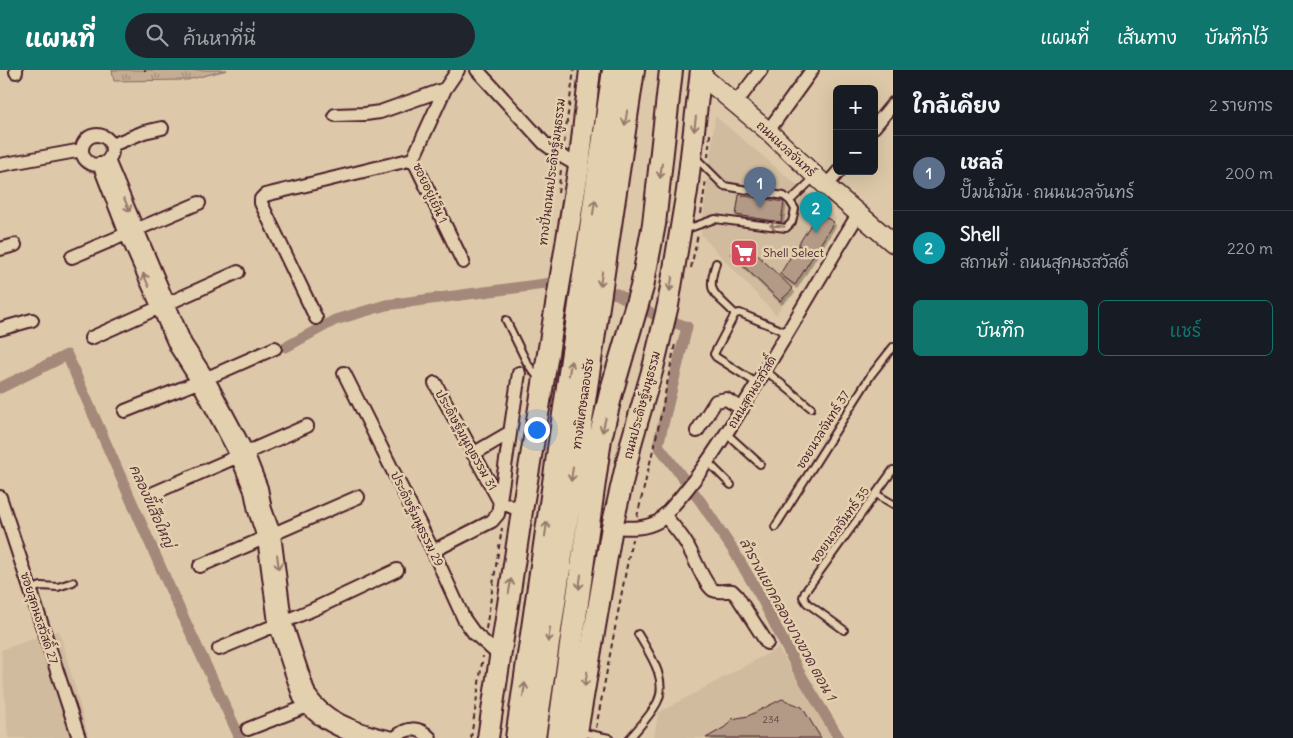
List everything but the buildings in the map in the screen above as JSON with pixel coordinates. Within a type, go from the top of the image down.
[{"type":"highway","name":"ทางพิเศษฉลองรัช","points":[[517,738],[614,70]]},
{"type":"highway","name":"ทางพิเศษฉลองรัช","points":[[534,738],[633,70]]},
{"type":"highway","points":[[571,736],[591,499],[600,439],[611,393],[637,304],[654,224],[671,70]]},
{"type":"main road","points":[[488,738],[559,282],[571,162],[590,70]]},
{"type":"main road","name":"ถนนนวลจันทร์","points":[[701,73],[768,131],[821,181],[893,242]]},
{"type":"main road","name":"ถนนประดิษฐ์มนูธรรม","points":[[571,736],[612,527],[632,440],[665,318],[680,231],[701,73]]},
{"type":"street","name":"ซอยอยู่เย็น 1","points":[[458,70],[445,89],[413,159],[463,262]]},
{"type":"street","points":[[477,70],[545,144],[571,162]]},
{"type":"street","points":[[735,104],[761,70]]},
{"type":"street","points":[[768,131],[812,70]]},
{"type":"street","points":[[335,115],[380,112],[445,89]]},
{"type":"street","points":[[878,122],[893,104]]},
{"type":"street","points":[[112,145],[144,132],[162,128]]},
{"type":"street","points":[[102,135],[112,145],[112,153],[103,162],[87,160],[82,150],[88,137],[102,135]]},
{"type":"street","points":[[0,165],[82,150]]},
{"type":"street","points":[[316,318],[261,203],[261,199],[265,195],[413,159]]},
{"type":"street","points":[[103,162],[162,304],[261,488],[280,623],[306,684],[310,705],[334,729],[358,738]]},
{"type":"street","points":[[821,181],[833,174]]},
{"type":"street","points":[[72,257],[199,203]]},
{"type":"street","name":"ถนนสุคนธสวัสดิ์","points":[[612,527],[645,528],[659,521],[689,487],[727,434],[859,214]]},
{"type":"street","points":[[0,249],[15,245]]},
{"type":"street","points":[[91,338],[162,304],[238,272]]},
{"type":"street","points":[[0,330],[32,320]]},
{"type":"street","points":[[125,412],[275,348]]},
{"type":"street","name":"ประดิษฐ์มนูธรรม 29","points":[[344,373],[433,551],[464,619],[474,633],[500,656]]},
{"type":"street","points":[[433,551],[496,519],[519,373]]},
{"type":"street","name":"ประดิษฐ์มนูญธรรม 31","points":[[435,383],[500,502],[522,511]]},
{"type":"street","points":[[697,431],[716,401],[726,399],[742,408]]},
{"type":"street","points":[[154,492],[307,426]]},
{"type":"street","points":[[473,454],[509,433]]},
{"type":"street","name":"ซอยสุคนธสวัสดิ์ 27","points":[[0,497],[79,738]]},
{"type":"street","points":[[200,566],[358,498]]},
{"type":"street","points":[[664,515],[686,543],[698,564],[704,580],[717,592],[732,591],[737,596],[767,643]]},
{"type":"street","points":[[219,649],[314,610],[397,570]]},
{"type":"street","points":[[248,730],[310,705]]},
{"type":"street","points":[[334,729],[394,738],[402,731],[412,728],[422,730],[430,738]]},
{"type":"lane","points":[[680,231],[715,219],[786,228],[792,222],[794,209],[790,201],[784,196],[724,186],[691,153]]},
{"type":"lane","points":[[790,201],[821,181]]},
{"type":"lane","points":[[716,263],[711,279],[711,287],[714,293],[735,314]]},
{"type":"lane","points":[[735,314],[740,313],[788,333]]},
{"type":"lane","points":[[735,314],[714,354],[758,384]]},
{"type":"lane","points":[[506,320],[528,363],[542,383]]},
{"type":"lane","name":"ซอยนวลจันทร์ 37","points":[[775,527],[871,375],[893,347]]},
{"type":"lane","points":[[766,370],[811,408]]},
{"type":"lane","points":[[727,434],[760,464]]},
{"type":"lane","points":[[708,462],[731,485]]},
{"type":"lane","name":"ซอยนวลจันทร์ 35","points":[[844,630],[807,603],[804,597],[805,592],[893,470]]},
{"type":"lane","points":[[876,494],[893,504]]},
{"type":"lane","points":[[30,590],[41,586],[58,587],[73,582]]},
{"type":"lane","points":[[630,738],[658,702],[661,684],[658,669],[638,634]]},
{"type":"lane","points":[[571,736],[609,738]]},
{"type":"path","name":"ทางปั่นถนนประดิษฐ์มนูธรรม","points":[[558,196],[571,162],[574,70]]},
{"type":"shaded area","points":[[715,116],[836,218],[776,315],[701,235]]},
{"type":"shaded area","points":[[59,630],[89,738],[8,738],[1,650]]},
{"type":"shaded area","points":[[778,648],[833,738],[654,738],[658,713]]},
{"type":"green space","points":[[112,70],[227,70],[187,80],[114,81]]},
{"type":"waterway","name":"ลำรางแยกคลองบางขวด ตอน 1","points":[[286,347],[335,320],[386,305],[552,283],[617,294],[657,316],[687,327],[658,445],[701,502],[735,553],[762,599],[798,670],[839,738]]},
{"type":"waterway","name":"คลองขี้เสือใหญ่","points":[[0,388],[67,355],[172,593],[240,738]]},
{"type":"place","name":"เชลล์","points":[[760,208]]},
{"type":"place","name":"Shell","points":[[816,233]]},
{"type":"place","name":"Shell Select","points":[[744,253]]}]
